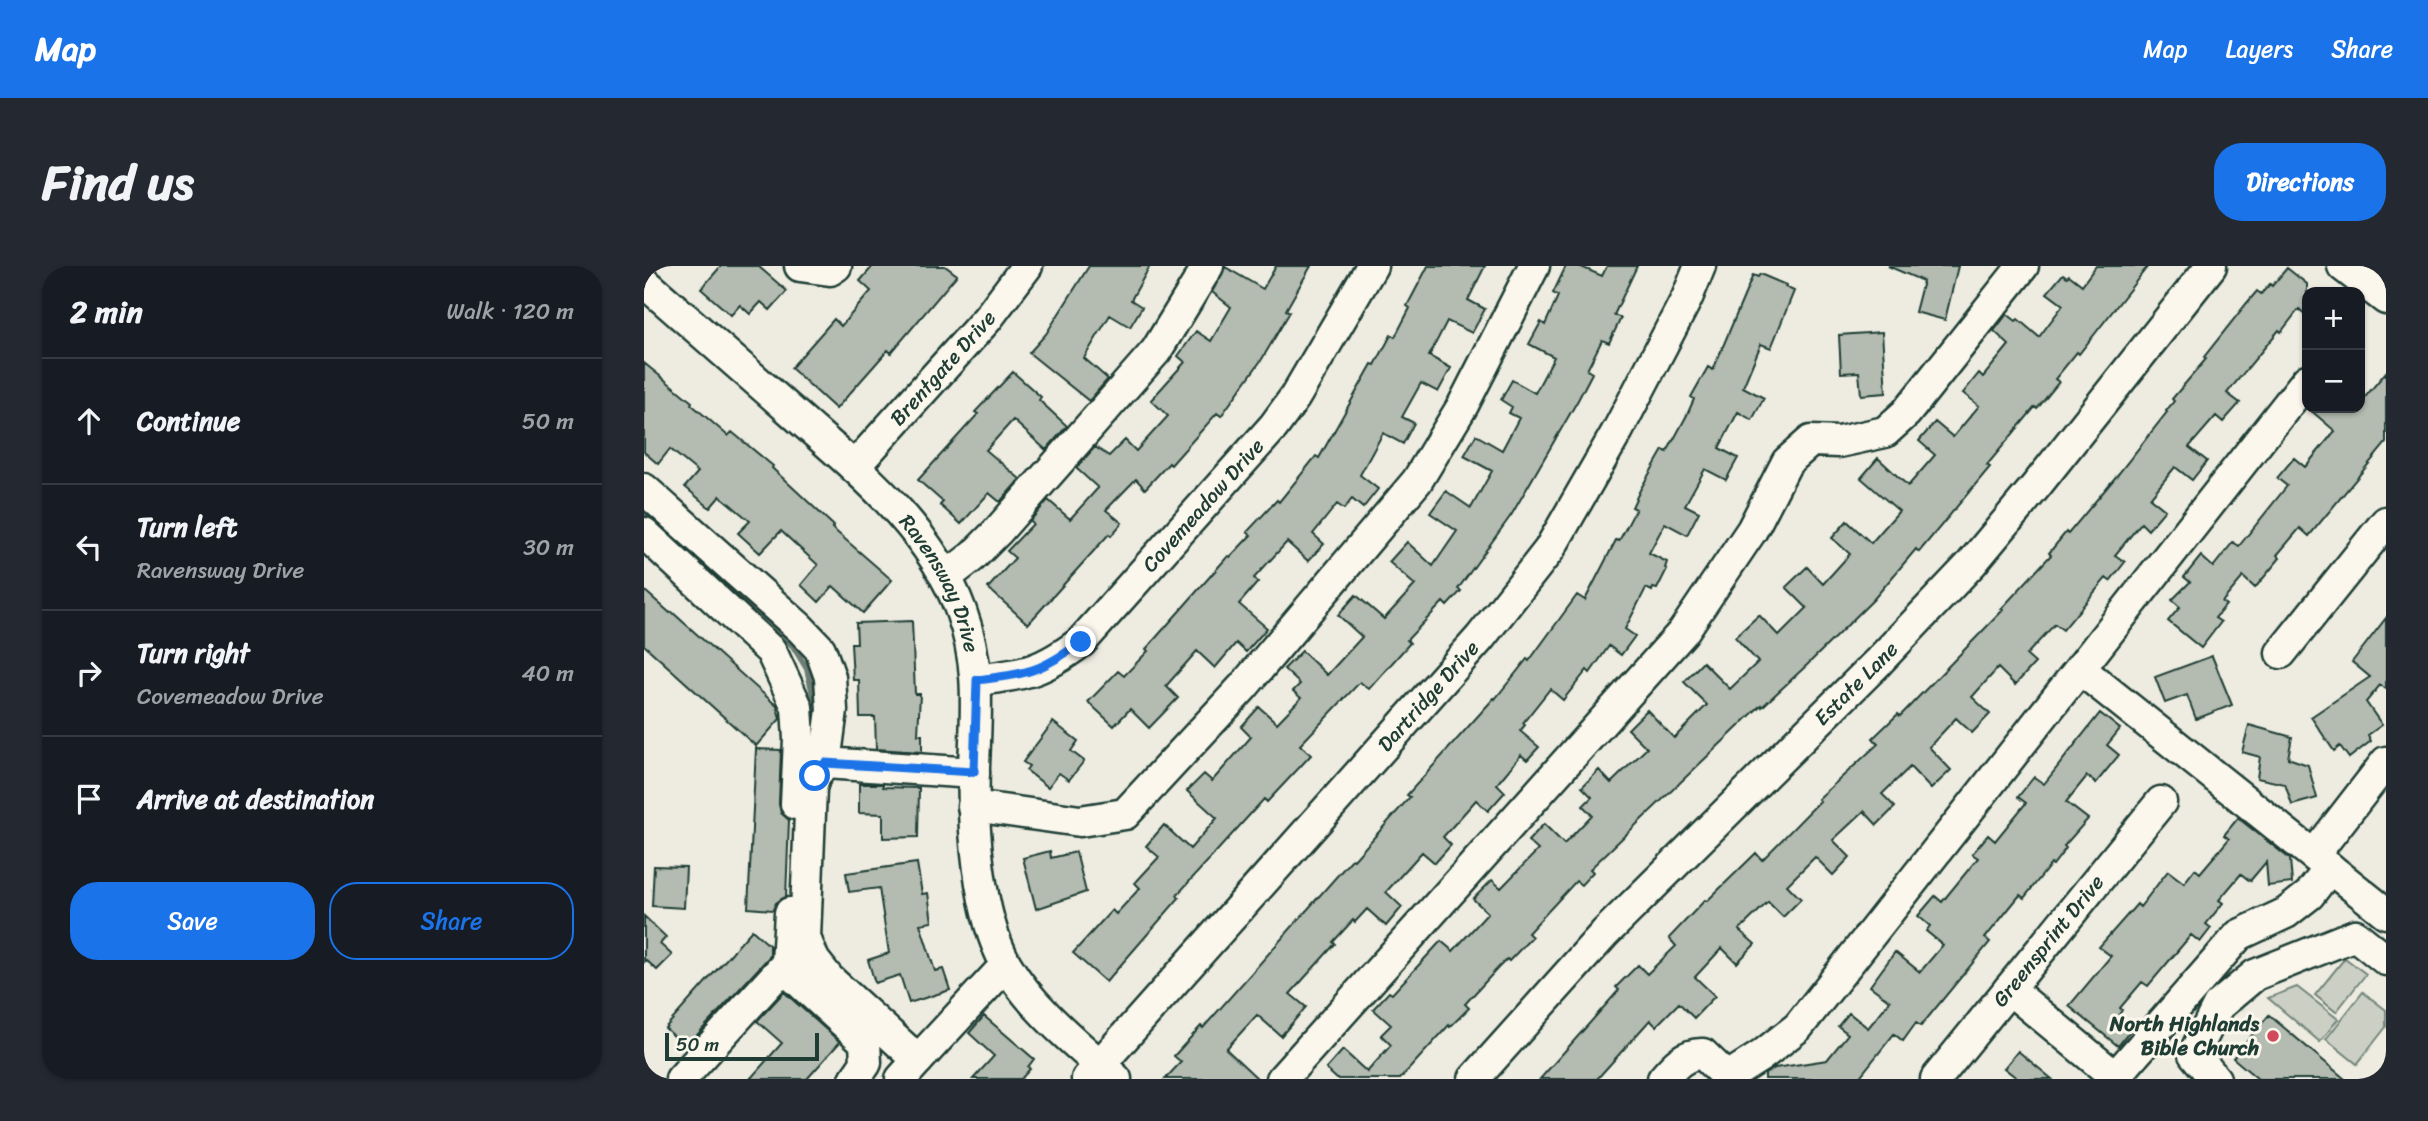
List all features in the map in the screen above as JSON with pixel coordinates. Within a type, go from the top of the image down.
[{"type":"street","points":[[644,274],[651,266]]},
{"type":"street","points":[[800,266],[830,270],[836,266]]},
{"type":"street","name":"Brentgate Drive","points":[[854,467],[987,319],[1027,266]]},
{"type":"street","points":[[946,577],[972,557],[997,532],[1156,351],[1208,266]]},
{"type":"street","name":"Covemeadow Drive","points":[[977,680],[1029,673],[1055,661],[1081,642],[1275,426],[1372,266]]},
{"type":"street","points":[[974,806],[1080,821],[1125,814],[1243,687],[1417,481],[1463,405],[1534,266]]},
{"type":"street","name":"Dartridge Drive","points":[[1101,1074],[1480,638],[1549,550],[1618,430],[1687,298],[1700,266]]},
{"type":"street","points":[[1282,1079],[1683,632],[1752,530],[1787,462],[1811,441],[1839,442],[1885,432],[1906,413],[2023,266]]},
{"type":"street","name":"Estate Lane","points":[[1474,1079],[1605,933],[1878,663],[1972,563],[2211,266]]},
{"type":"street","points":[[2343,266],[2377,296]]},
{"type":"street","name":"Ravensway Drive","points":[[644,282],[854,467],[910,523],[946,577],[961,610],[974,654],[977,680],[974,772],[977,854],[985,901],[996,940],[1006,965],[1031,998],[1101,1074]]},
{"type":"street","points":[[1663,1079],[1683,1059],[1693,1054],[1703,1054],[1729,1078],[1798,1027],[2302,386]]},
{"type":"street","points":[[644,489],[820,649],[830,677],[832,710],[825,763],[815,776],[811,788],[805,938],[814,960],[910,1070],[1006,965]]},
{"type":"street","points":[[2281,653],[2386,522]]},
{"type":"street","points":[[644,533],[771,652],[797,707],[799,739],[787,963],[793,976],[865,1042],[866,1063],[855,1079]]},
{"type":"street","points":[[2080,668],[2386,913]]},
{"type":"street","points":[[2009,989],[2117,1078],[2239,935],[2286,913],[2309,895],[2322,862],[2386,762]]},
{"type":"street","points":[[825,763],[974,772]]},
{"type":"street","name":"Greensprint Drive","points":[[1936,1079],[2161,802]]},
{"type":"street","points":[[2215,1079],[2194,1054],[2218,1006],[2255,975],[2355,934],[2386,960]]},
{"type":"street","points":[[681,1079],[787,963]]},
{"type":"shaded area","points":[[2345,958],[2366,974],[2336,1012],[2315,995]]},
{"type":"shaded area","points":[[2297,987],[2338,1019],[2320,1042],[2268,998]]},
{"type":"shaded area","points":[[2363,992],[2386,1010],[2386,1027],[2357,1064],[2326,1039]]},
{"type":"building","points":[[721,266],[758,266],[787,291],[770,310],[761,302],[750,314],[740,305],[731,315],[701,289]]},
{"type":"building","points":[[873,266],[945,266],[957,275],[891,353],[888,350],[836,409],[791,368],[834,319],[841,326],[871,291],[860,281]]},
{"type":"building","points":[[1089,266],[1150,266],[1131,300],[1142,307],[1130,327],[1110,315],[1084,358],[1108,379],[1089,401],[1029,353],[1046,334]]},
{"type":"building","points":[[1276,266],[1311,266],[1286,310],[1290,312],[1262,359],[1221,416],[1217,413],[1171,465],[1169,463],[1145,489],[1136,479],[1106,510],[1122,523],[1028,624],[988,588],[1015,558],[1007,551],[1033,524],[1030,521],[1048,500],[1070,519],[1098,488],[1076,468],[1095,447],[1109,456],[1125,440],[1136,451],[1168,416],[1151,400],[1185,362],[1178,356],[1196,331],[1211,341],[1231,307],[1212,292],[1225,267],[1263,289]]},
{"type":"building","points":[[1428,266],[1485,266],[1468,300],[1485,309],[1472,333],[1447,321],[1429,356],[1451,368],[1438,392],[1421,383],[1402,417],[1414,423],[1403,444],[1383,433],[1360,475],[1378,489],[1363,508],[1352,499],[1344,509],[1337,504],[1313,534],[1324,544],[1308,561],[1287,542],[1254,578],[1258,582],[1239,604],[1267,628],[1246,652],[1236,643],[1215,668],[1197,651],[1166,686],[1178,698],[1149,728],[1130,709],[1114,726],[1088,702],[1118,671],[1124,676],[1148,651],[1146,649],[1228,556],[1251,535],[1247,532],[1277,500],[1279,502],[1316,456],[1319,458],[1372,364],[1375,365],[1391,335],[1395,337],[1410,308],[1407,306]]},
{"type":"building","points":[[1566,266],[1579,266],[1602,276],[1607,266],[1637,266],[1614,315],[1621,318],[1609,343],[1602,340],[1587,370],[1592,373],[1512,514],[1458,589],[1461,591],[1447,606],[1443,602],[1407,640],[1410,643],[1369,689],[1360,682],[1300,745],[1311,755],[1267,802],[1264,799],[1177,895],[1179,898],[1106,982],[1073,953],[1112,910],[1116,914],[1140,888],[1135,883],[1159,857],[1146,846],[1164,825],[1190,849],[1217,818],[1187,791],[1204,774],[1212,781],[1251,737],[1241,727],[1259,707],[1277,723],[1301,698],[1293,691],[1300,684],[1284,669],[1302,651],[1327,675],[1362,637],[1338,615],[1356,595],[1384,619],[1415,585],[1389,562],[1407,542],[1433,566],[1457,531],[1430,513],[1446,491],[1471,508],[1492,471],[1464,456],[1476,435],[1502,450],[1519,418],[1509,413],[1512,407],[1501,400],[1512,380],[1535,393],[1554,357],[1529,344],[1541,322],[1545,325],[1558,296],[1553,293]]},
{"type":"building","points":[[1888,266],[1958,266],[1945,320],[1915,312],[1923,281]]},
{"type":"building","points":[[2096,266],[2148,266],[2079,354],[2077,352],[2055,379],[2059,382],[1987,465],[1990,467],[1919,552],[1916,549],[1873,600],[1590,869],[1593,872],[1581,885],[1576,881],[1528,933],[1532,937],[1509,961],[1507,959],[1498,968],[1465,1004],[1469,1008],[1450,1027],[1449,1025],[1400,1079],[1337,1079],[1326,1069],[1343,1050],[1367,1072],[1391,1045],[1381,1035],[1391,1025],[1373,1009],[1389,992],[1392,994],[1441,941],[1453,951],[1488,913],[1473,899],[1492,880],[1501,888],[1538,850],[1528,841],[1544,824],[1564,844],[1592,815],[1583,806],[1592,797],[1582,787],[1599,770],[1611,783],[1647,748],[1628,729],[1647,710],[1674,738],[1707,705],[1684,682],[1703,662],[1730,689],[1758,662],[1735,637],[1759,615],[1779,636],[1807,608],[1786,587],[1807,567],[1823,584],[1850,554],[1832,538],[1847,521],[1871,543],[1899,511],[1861,478],[1878,458],[1908,486],[1935,455],[1919,441],[1935,422],[1953,437],[1979,406],[1963,393],[1979,373],[1983,377],[2009,345],[1994,331],[2007,314],[2016,321],[2018,319],[2039,337],[2063,305],[2047,293],[2063,274],[2067,277],[2069,275],[2082,285]]},
{"type":"building","points":[[2287,268],[2307,284],[2307,287],[2302,287],[2302,312],[2299,309],[2281,332],[2279,330],[2227,393],[2240,403],[2223,422],[2216,416],[2189,447],[2207,461],[2192,480],[2175,467],[2150,498],[2165,510],[2148,530],[2141,523],[2115,555],[2125,562],[2110,581],[2106,578],[2063,630],[2055,624],[2026,655],[2035,663],[2015,685],[1998,668],[1972,697],[1990,714],[1972,733],[1956,718],[1929,747],[1951,770],[1931,789],[1910,767],[1882,794],[1895,807],[1877,825],[1864,811],[1833,840],[1850,857],[1833,875],[1815,857],[1787,885],[1801,899],[1783,917],[1768,902],[1739,930],[1755,944],[1737,963],[1722,948],[1695,977],[1715,996],[1694,1018],[1679,1003],[1656,1026],[1650,1020],[1597,1079],[1540,1079],[1619,990],[1616,987],[1638,965],[1647,974],[1676,946],[1669,938],[1705,900],[1756,853],[1762,860],[1820,801],[1818,799],[1878,744],[1873,738],[1898,714],[1900,716],[2003,610],[2001,609],[2051,555],[2049,553],[2066,532],[2068,534],[2119,473],[2246,304],[2257,291],[2261,294],[2270,284],[2272,286]]},
{"type":"building","points":[[1760,274],[1794,291],[1771,348],[1761,344],[1743,387],[1764,398],[1752,420],[1738,412],[1719,448],[1738,458],[1726,480],[1705,469],[1685,505],[1699,512],[1687,535],[1665,523],[1649,553],[1667,562],[1667,569],[1657,589],[1653,588],[1652,591],[1646,588],[1625,629],[1635,636],[1621,655],[1609,646],[1590,673],[1587,670],[1563,700],[1550,689],[1523,723],[1525,725],[1520,731],[1539,747],[1527,760],[1521,755],[1497,784],[1505,792],[1488,811],[1476,800],[1443,837],[1451,845],[1435,863],[1422,852],[1386,892],[1402,907],[1386,926],[1367,909],[1355,922],[1353,920],[1290,994],[1306,1007],[1281,1036],[1257,1015],[1226,1049],[1258,1079],[1165,1079],[1181,1062],[1174,1056],[1201,1026],[1203,1028],[1352,859],[1354,860],[1410,797],[1407,795],[1495,699],[1527,659],[1529,661],[1577,595],[1585,600],[1616,540],[1619,541],[1636,509],[1632,507],[1640,490],[1663,450],[1667,452],[1687,415],[1694,399],[1691,397],[1708,367],[1713,370],[1753,275],[1758,277]]},
{"type":"building","points":[[1882,332],[1886,393],[1861,395],[1859,372],[1841,373],[1839,335]]},
{"type":"building","points":[[644,363],[728,436],[732,432],[773,466],[772,468],[834,526],[832,528],[892,580],[863,613],[833,586],[819,602],[801,585],[818,565],[781,531],[760,553],[738,533],[750,521],[720,496],[710,508],[685,487],[698,472],[670,449],[658,464],[644,452]]},
{"type":"building","points":[[1013,372],[1041,397],[1039,400],[1067,426],[1046,450],[1013,420],[986,450],[1020,479],[1000,502],[989,493],[961,524],[940,505],[943,502],[918,480],[978,414],[975,412]]},
{"type":"building","points":[[2386,372],[2386,443],[2309,536],[2300,528],[2277,555],[2280,558],[2255,588],[2243,577],[2222,602],[2226,605],[2215,618],[2221,622],[2201,648],[2168,621],[2180,607],[2172,600],[2190,582],[2184,577],[2201,556],[2213,567],[2233,542],[2239,546],[2287,486],[2277,478],[2294,458],[2305,467],[2335,431],[2314,413],[2365,413],[2365,397]]},
{"type":"building","points":[[644,590],[777,706],[780,719],[756,746],[644,645]]},
{"type":"building","points":[[2386,618],[2386,689],[2380,685],[2366,702],[2382,725],[2368,735],[2371,741],[2349,758],[2340,746],[2334,751],[2311,717],[2370,677],[2352,662]]},
{"type":"building","points":[[912,621],[915,694],[920,694],[918,735],[922,735],[922,752],[876,749],[875,717],[860,717],[859,680],[853,680],[851,643],[857,643],[856,623]]},
{"type":"building","points":[[2212,656],[2232,705],[2196,719],[2187,695],[2165,703],[2155,677]]},
{"type":"building","points":[[2100,713],[2120,729],[2107,745],[2119,755],[2096,783],[2087,776],[2066,802],[2088,819],[2064,846],[2066,848],[2053,865],[2051,864],[2024,898],[2020,895],[1985,938],[1990,942],[1921,1026],[1916,1023],[1903,1041],[1894,1034],[1858,1079],[1765,1079],[1765,1074],[1775,1068],[1827,1060],[1848,1034],[1838,1026],[1849,1013],[1868,1028],[1890,1001],[1870,986],[1895,952],[1920,972],[1943,945],[1926,931],[1930,926],[1918,916],[1935,896],[1942,902],[1978,858],[1972,854],[1988,835],[1995,841],[2026,803],[2018,797],[2034,777],[2044,784]]},
{"type":"building","points":[[1053,722],[1078,741],[1071,751],[1084,761],[1069,780],[1059,773],[1048,787],[1026,770],[1029,766],[1023,762]]},
{"type":"building","points":[[2249,725],[2292,737],[2288,758],[2308,765],[2317,798],[2292,805],[2285,784],[2257,778],[2260,757],[2242,752]]},
{"type":"building","points":[[756,749],[781,750],[779,804],[781,813],[789,820],[786,897],[776,903],[773,910],[748,908]]},
{"type":"building","points":[[859,784],[919,788],[918,837],[883,838],[883,814],[859,813]]},
{"type":"building","points":[[2238,818],[2290,859],[2292,883],[2268,886],[2266,862],[2250,881],[2241,874],[2219,900],[2223,903],[2206,924],[2211,928],[2200,942],[2191,935],[2148,986],[2142,982],[2120,1008],[2122,1010],[2119,1015],[2133,1027],[2118,1046],[2069,1006],[2111,956],[2099,947],[2137,904],[2140,907],[2168,871],[2184,883],[2195,869],[2200,873],[2229,839],[2224,835]]},
{"type":"building","points":[[1050,851],[1051,858],[1076,852],[1086,892],[1036,909],[1023,858]]},
{"type":"building","points":[[917,863],[922,894],[928,893],[932,922],[920,924],[935,971],[943,969],[950,990],[909,1003],[900,975],[875,983],[868,960],[889,953],[879,888],[849,892],[846,873]]},
{"type":"building","points":[[654,866],[686,867],[684,908],[652,906]]},
{"type":"building","points":[[644,916],[666,937],[660,944],[672,955],[657,970],[646,960],[644,962]]},
{"type":"building","points":[[752,930],[770,946],[770,956],[686,1047],[665,1028]]},
{"type":"building","points":[[784,992],[840,1042],[807,1079],[750,1079],[782,1043],[757,1021]]},
{"type":"building","name":"North Highlands Bible Church","points":[[2269,1015],[2345,1079],[2258,1079],[2233,1058]]},
{"type":"building","points":[[984,1016],[1034,1059],[1021,1079],[973,1079],[994,1056],[969,1033]]},
{"type":"building","points":[[2018,1051],[2052,1079],[2018,1079],[2004,1068]]},
{"type":"waterway","points":[[644,513],[793,646],[807,669],[814,698]]},
{"type":"place","name":"North Highlands Bible Church","points":[[2273,1036]]},
{"type":"route","points":[[815,776],[825,763],[974,772],[977,680],[1029,673],[1055,661],[1081,642]]}]
